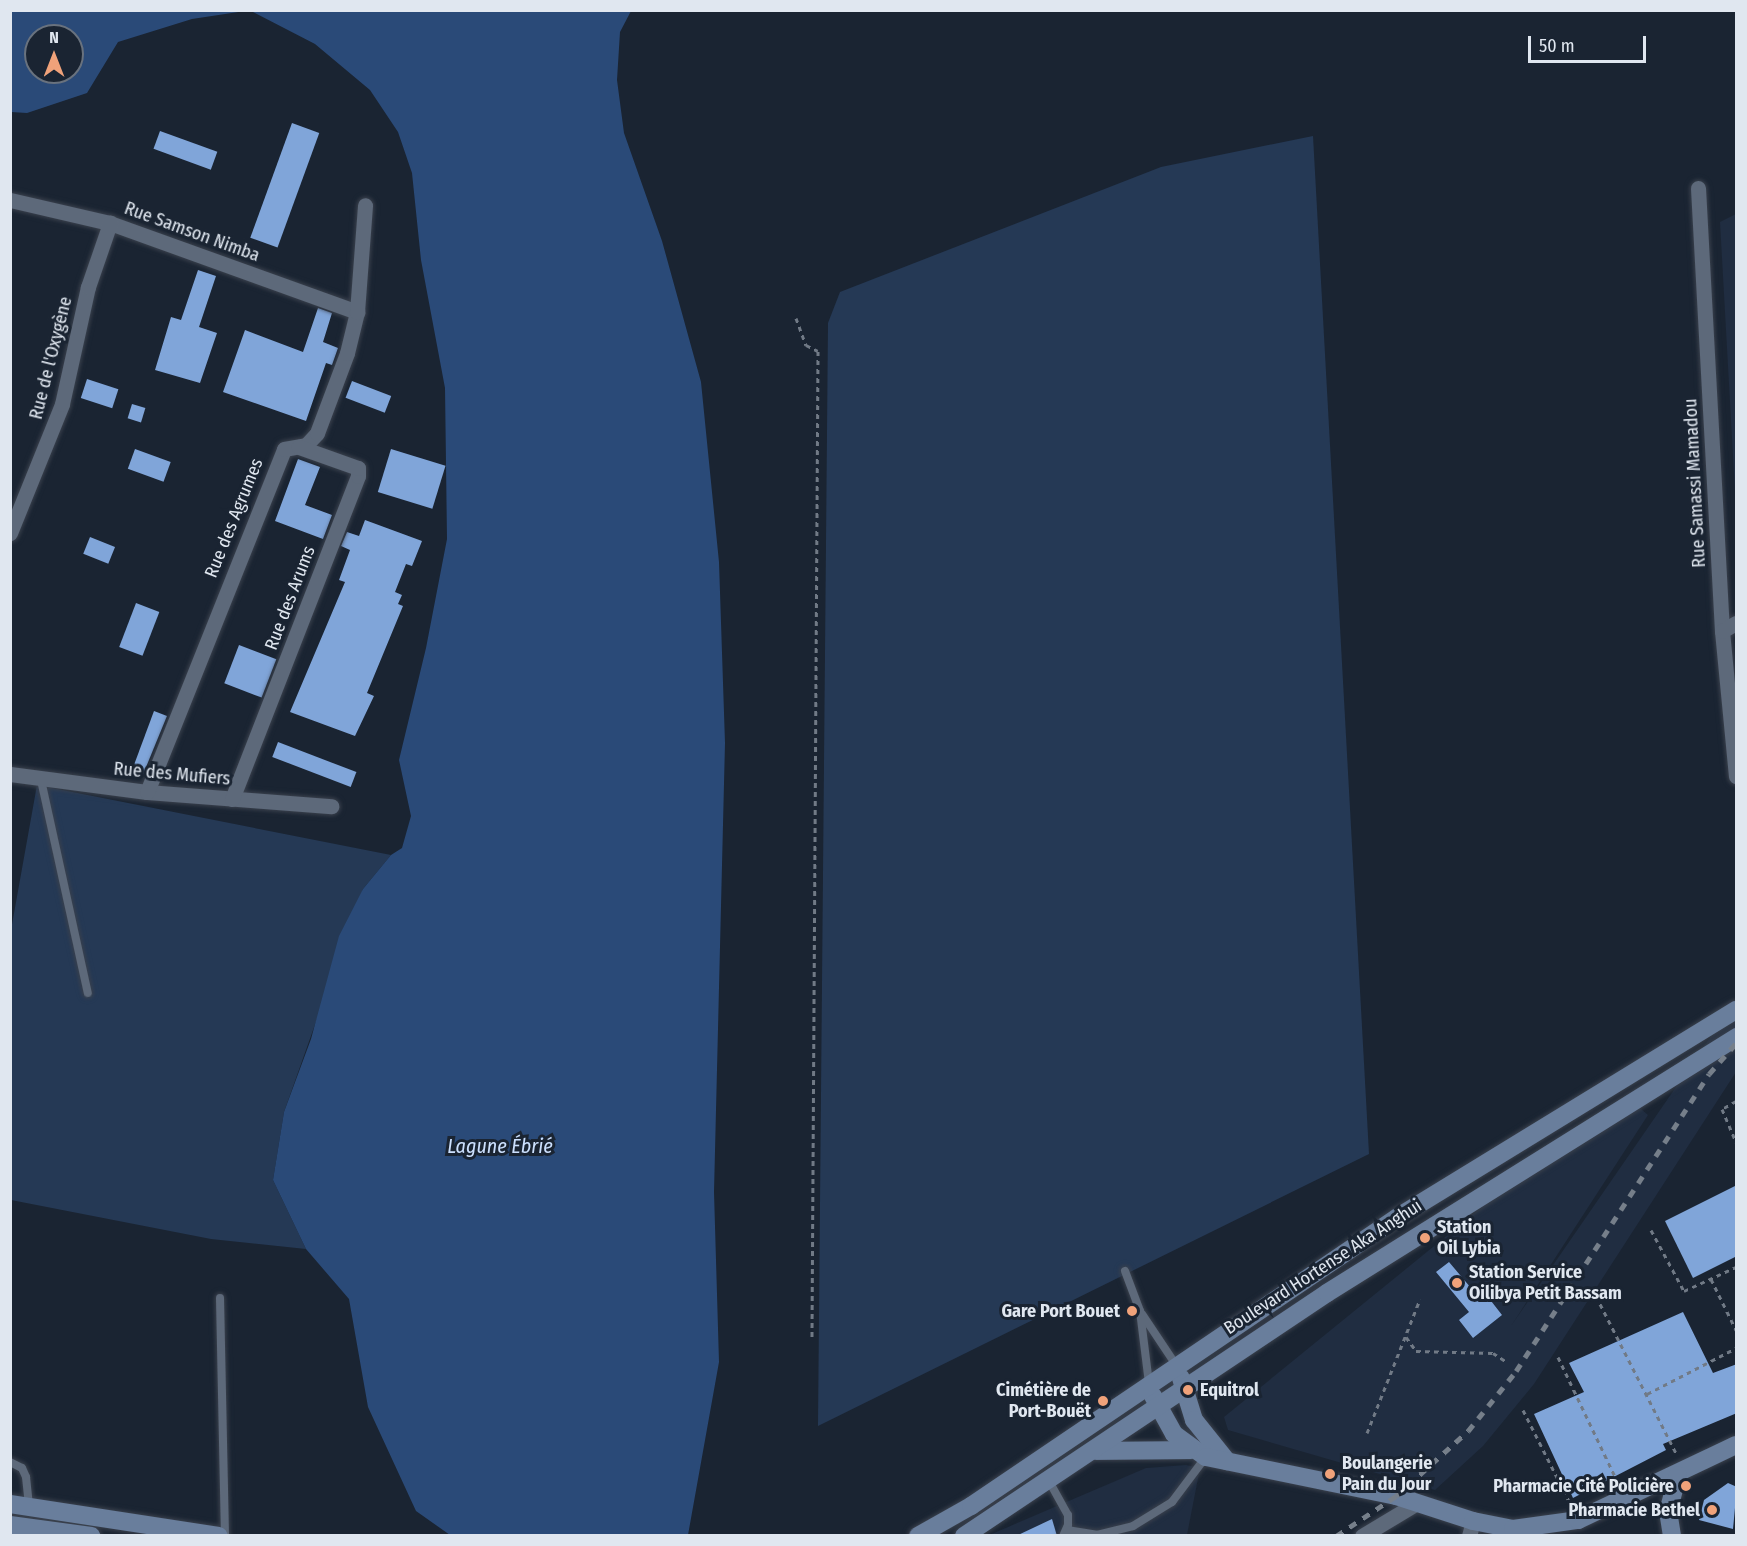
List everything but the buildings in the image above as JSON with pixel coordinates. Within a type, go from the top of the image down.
[{"type":"main road","name":"Boulevard Hortense Aka Anghui","points":[[918,1536],[971,1506],[1149,1383],[1398,1217],[1737,1010]]},
{"type":"main road","name":"Boulevard Hortense Aka Anghui","points":[[964,1536],[1095,1452],[1185,1388],[1447,1216],[1737,1037]]},
{"type":"main road","points":[[1176,1365],[1194,1420],[1227,1461]]},
{"type":"main road","points":[[1149,1383],[1157,1408],[1174,1434],[1199,1453]]},
{"type":"main road","points":[[1095,1452],[1199,1453],[1417,1503],[1471,1528],[1513,1529],[1578,1520],[1737,1445]]},
{"type":"main road","points":[[1672,1536],[1668,1512],[1681,1473]]},
{"type":"main road","points":[[20,1505],[219,1536]]},
{"type":"main road","points":[[10,1525],[91,1536]]},
{"type":"street","name":"Rue Samassi Mamadou","points":[[1698,188],[1722,631],[1737,776]]},
{"type":"street","name":"Rue Samson Nimba","points":[[10,200],[110,223],[357,312]]},
{"type":"street","name":"Rue des Agrumes","points":[[147,792],[284,449],[290,445],[299,447],[317,433],[347,353],[357,312],[365,205]]},
{"type":"street","name":"Rue de l'Oxygène","points":[[10,533],[62,404],[88,287],[110,223]]},
{"type":"street","name":"Rue des Arums","points":[[232,799],[358,476],[358,468],[299,447]]},
{"type":"street","points":[[1722,631],[1737,624]]},
{"type":"street","name":"Rue des Mufiers","points":[[10,774],[41,780],[147,792],[331,806]]},
{"type":"street","points":[[1362,1536],[1417,1503]]},
{"type":"street","points":[[1513,1529],[1540,1536]]},
{"type":"lane","points":[[41,780],[88,993]]},
{"type":"lane","points":[[1125,1271],[1140,1311],[1176,1365]]},
{"type":"lane","points":[[220,1298],[225,1536]]},
{"type":"lane","points":[[1140,1311],[1149,1383]]},
{"type":"lane","points":[[1049,1480],[1068,1515],[1065,1533],[1097,1535],[1133,1526],[1172,1502],[1199,1453]]},
{"type":"lane","points":[[10,1462],[22,1468],[26,1477],[20,1505]]},
{"type":"path","points":[[796,318],[806,345],[818,351],[812,1339]]},
{"type":"path","points":[[1737,1101],[1722,1109],[1737,1142]]},
{"type":"path","points":[[1651,1230],[1681,1289],[1689,1291],[1737,1268]]},
{"type":"path","points":[[1711,1279],[1737,1330]]},
{"type":"path","points":[[1596,1296],[1647,1394],[1681,1473]]},
{"type":"path","points":[[1367,1433],[1420,1299]]},
{"type":"path","points":[[1406,1337],[1416,1351],[1492,1353],[1507,1362]]},
{"type":"path","points":[[1647,1394],[1737,1348]]},
{"type":"path","points":[[1558,1357],[1625,1498]]},
{"type":"path","points":[[1523,1410],[1578,1520]]},
{"type":"shaded area","points":[[1313,136],[1369,1154],[818,1426],[828,323],[840,292],[1161,167]]},
{"type":"shaded area","points":[[1736,214],[1736,510],[1720,222]]},
{"type":"shaded area","points":[[37,785],[391,855],[363,889],[284,1112],[273,1180],[306,1249],[211,1239],[11,1200],[11,930]]},
{"type":"shaded area","points":[[1736,1017],[1736,1072],[1534,1384],[1483,1446],[1435,1490],[1228,1430],[1224,1417],[1546,1155],[1633,1102],[1648,1115],[1511,1326],[1716,1029]]},
{"type":"shaded area","points":[[1186,1465],[1200,1468],[1187,1535],[987,1536],[1146,1468]]},
{"type":"water","points":[[11,10],[245,11],[192,19],[118,42],[87,93],[27,113],[11,112]]},
{"type":"water","name":"Lagune Ébrié","points":[[251,11],[631,11],[620,32],[617,80],[624,133],[662,241],[701,382],[719,562],[725,743],[714,1192],[719,1362],[688,1535],[450,1535],[416,1511],[368,1407],[349,1299],[306,1249],[273,1180],[284,1112],[311,1039],[339,936],[363,889],[391,855],[402,848],[411,816],[399,760],[426,648],[447,539],[445,388],[421,260],[412,173],[398,132],[370,90],[315,44]]},
{"type":"railway","points":[[1336,1536],[1396,1496],[1468,1431],[1516,1371],[1709,1074],[1736,1043]]},
{"type":"place","name":"Station Oil Lybia","points":[[1425,1238]]},
{"type":"place","name":"Station Service Oilibya Petit Bassam","points":[[1457,1283]]},
{"type":"place","name":"Gare Port Bouet","points":[[1132,1311]]},
{"type":"place","name":"Equitrol","points":[[1188,1390]]},
{"type":"place","name":"Cimétière de Port-Bouët","points":[[1103,1401]]},
{"type":"place","name":"Boulangerie Pain du Jour","points":[[1330,1474]]},
{"type":"place","name":"Pharmacie Cité Policière","points":[[1686,1486]]},
{"type":"place","name":"Pharmacie Bethel","points":[[1712,1510]]}]
